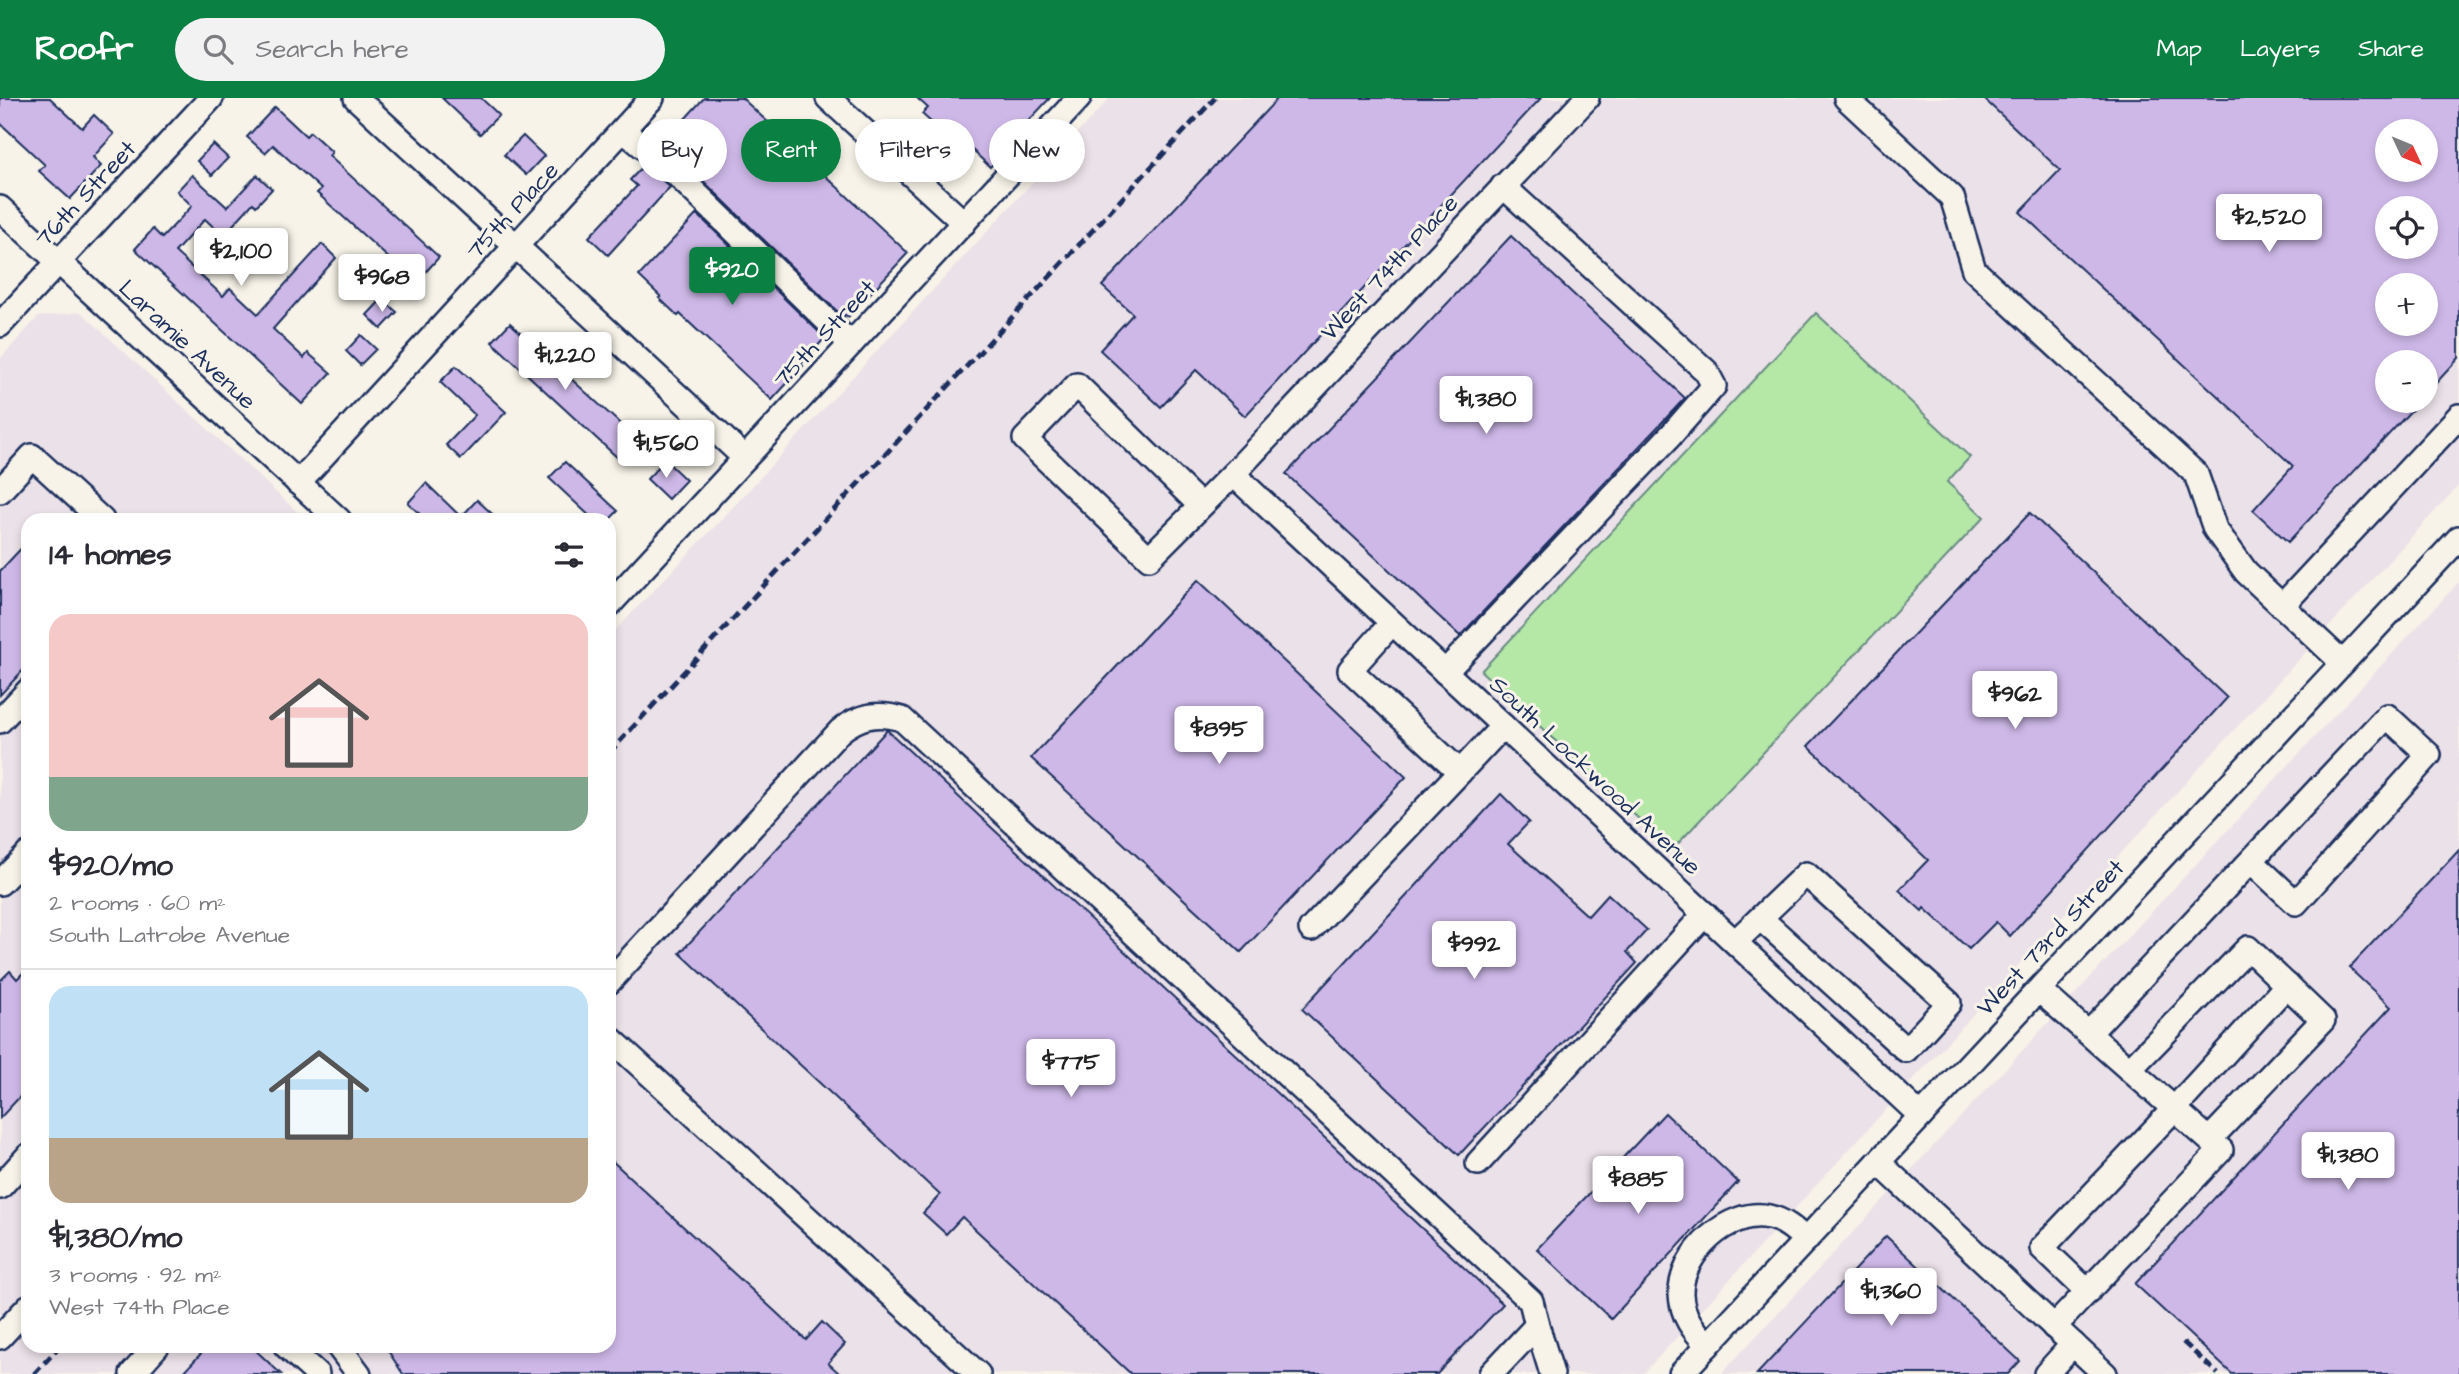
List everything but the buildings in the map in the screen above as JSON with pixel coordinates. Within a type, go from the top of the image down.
[{"type":"street","name":"76th Street","points":[[0,325],[211,98]]},
{"type":"street","points":[[356,98],[746,458]]},
{"type":"street","name":"75th Place","points":[[298,483],[652,98]]},
{"type":"street","points":[[828,98],[964,223]]},
{"type":"street","name":"West 74th Place","points":[[1201,506],[1077,385],[1026,439],[1149,558],[1201,506],[1233,474],[1587,98]]},
{"type":"street","points":[[1846,98],[1952,197],[1974,270],[2196,474],[2215,529],[2246,572],[2343,663]]},
{"type":"street","name":"75th Street","points":[[616,597],[964,223],[1071,101]]},
{"type":"street","points":[[623,130],[674,172],[851,344]]},
{"type":"street","points":[[1445,672],[1671,435],[1714,386],[1706,371],[1503,186]]},
{"type":"street","name":"Laramie Avenue","points":[[0,208],[331,513]]},
{"type":"street","points":[[2282,606],[2459,416]]},
{"type":"street","points":[[0,491],[32,456],[94,513]]},
{"type":"street","name":"South Lockwood Avenue","points":[[1233,474],[1921,1116]]},
{"type":"street","name":"West 73rd Street","points":[[1685,1373],[1708,1345],[2459,538]]},
{"type":"street","points":[[1392,623],[1350,670],[1460,772]]},
{"type":"street","points":[[0,721],[21,698]]},
{"type":"street","points":[[616,974],[840,731],[862,717],[886,715],[902,719],[1531,1301],[1552,1374]]},
{"type":"street","points":[[2089,1033],[2387,716],[2429,755],[2297,903],[2251,861]]},
{"type":"street","points":[[1311,929],[1503,726]]},
{"type":"street","points":[[0,883],[21,861]]},
{"type":"street","points":[[1735,942],[1806,874],[1949,1003],[1906,1050],[1760,919]]},
{"type":"street","points":[[1478,1163],[1705,914]]},
{"type":"street","points":[[2130,1069],[2248,948],[2323,1020],[2210,1139]]},
{"type":"street","points":[[2088,1292],[2042,1248],[2287,985]]},
{"type":"street","points":[[2039,990],[2221,1150],[2054,1327]]},
{"type":"street","points":[[616,1043],[978,1374]]},
{"type":"street","points":[[1878,1162],[2101,1373]]},
{"type":"street","points":[[0,1187],[21,1164]]},
{"type":"street","points":[[1708,1345],[1689,1324],[1682,1306],[1681,1291],[1689,1266],[1707,1242],[1728,1224],[1755,1215],[1781,1221],[1806,1240]]},
{"type":"street","points":[[0,1337],[21,1314]]},
{"type":"street","points":[[1492,1374],[1537,1325]]},
{"type":"street","points":[[2046,1374],[2073,1344]]},
{"type":"street","points":[[131,1374],[151,1353]]},
{"type":"street","points":[[294,1353],[317,1374]]},
{"type":"street","points":[[343,1353],[359,1374]]},
{"type":"shaded area","points":[[1110,98],[2459,98],[2459,485],[1643,1374],[0,1374],[0,359],[38,317],[81,312],[298,513],[21,513],[21,1353],[616,1353],[616,630],[722,519],[1033,182],[1085,182],[1085,125]]},
{"type":"shaded area","points":[[2459,582],[2459,1374],[1721,1374]]},
{"type":"green space","points":[[1816,313],[1970,457],[1947,482],[1984,517],[1672,850],[1481,671]]},
{"type":"railway","points":[[616,745],[1215,98]]},
{"type":"railway","points":[[2183,1342],[2218,1374]]},
{"type":"railway","points":[[34,1374],[54,1353]]}]
